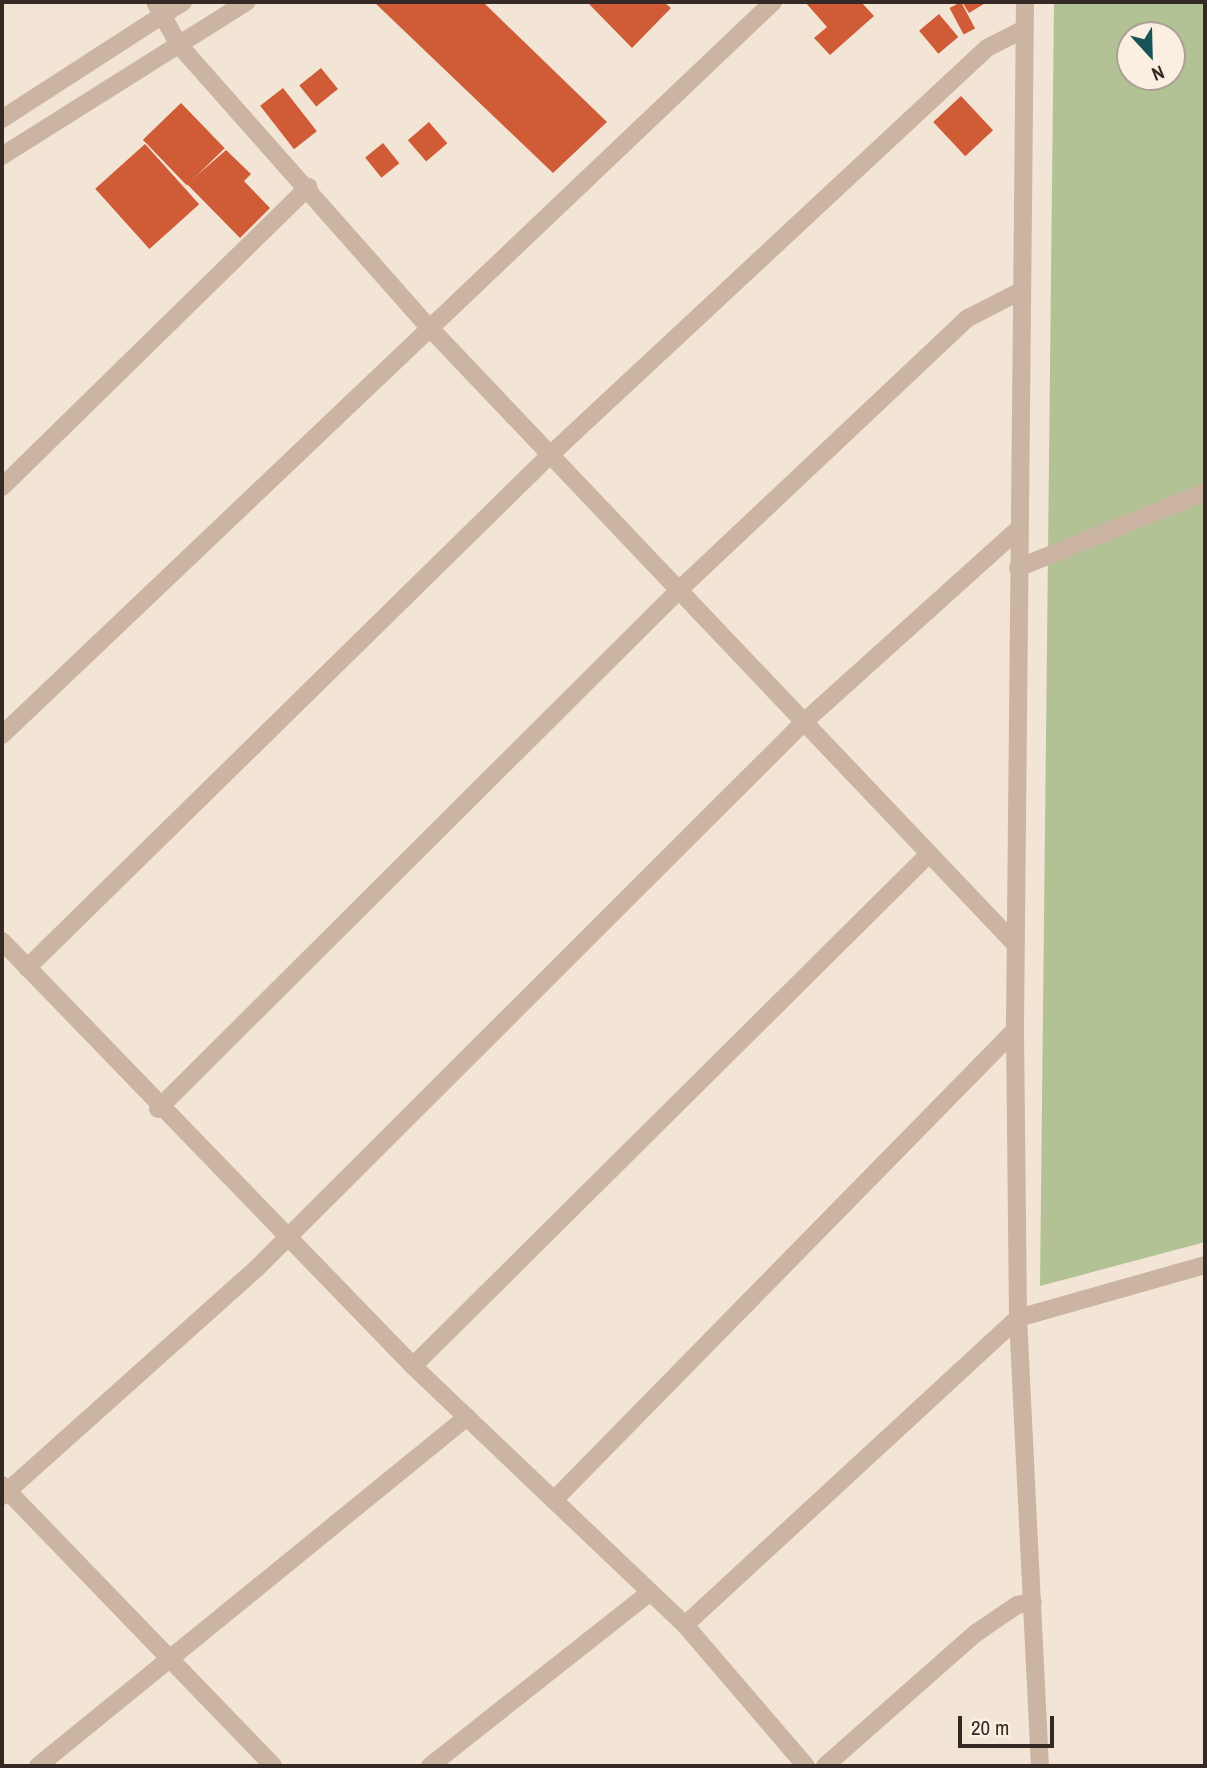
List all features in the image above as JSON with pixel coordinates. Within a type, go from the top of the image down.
[{"type":"street","points":[[2,119],[158,9],[183,2]]},
{"type":"street","points":[[2,156],[247,2]]},
{"type":"street","points":[[2,735],[427,326],[773,2]]},
{"type":"street","points":[[1025,2],[1022,30],[1014,944],[1018,1318],[1040,1766]]},
{"type":"street","points":[[158,9],[179,45],[308,187],[427,326],[1014,944]]},
{"type":"street","points":[[27,968],[550,455],[987,48],[1022,30]]},
{"type":"street","points":[[2,487],[308,187]]},
{"type":"street","points":[[158,1109],[678,590],[968,318],[1021,291]]},
{"type":"street","points":[[1018,568],[1205,492]]},
{"type":"street","points":[[273,1766],[4,1491],[288,1235],[804,722],[1018,528]]},
{"type":"street","points":[[413,1366],[929,854]]},
{"type":"street","points":[[2,941],[158,1109],[288,1235],[413,1366],[685,1625],[806,1766]]},
{"type":"street","points":[[554,1500],[1015,1030]]},
{"type":"street","points":[[685,1625],[1018,1318],[1205,1265]]},
{"type":"street","points":[[38,1766],[467,1417]]},
{"type":"street","points":[[430,1766],[650,1592]]},
{"type":"street","points":[[825,1766],[976,1633],[1017,1605],[1033,1602]]},
{"type":"green space","points":[[1054,2],[1205,2],[1205,1242],[1040,1286]]},
{"type":"building","points":[[374,2],[483,2],[607,122],[553,173]]},
{"type":"building","points":[[587,2],[664,2],[671,8],[632,48]]},
{"type":"building","points":[[805,2],[861,2],[874,16],[830,55],[814,38],[827,27]]},
{"type":"building","points":[[961,2],[975,28],[964,35],[950,8]]},
{"type":"building","points":[[962,2],[987,2],[969,13]]},
{"type":"building","points":[[939,14],[958,37],[938,54],[919,31]]},
{"type":"building","points":[[321,68],[338,89],[316,107],[299,86]]},
{"type":"building","points":[[283,88],[317,131],[294,149],[260,106]]},
{"type":"building","points":[[961,96],[993,130],[965,156],[933,122]]},
{"type":"building","points":[[181,103],[225,148],[187,185],[143,140]]},
{"type":"building","points":[[429,122],[447,143],[426,162],[408,140]]},
{"type":"building","points":[[383,143],[399,163],[381,178],[365,157]]},
{"type":"building","points":[[145,144],[199,204],[149,249],[95,189]]},
{"type":"building","points":[[226,150],[251,174],[244,181],[270,208],[240,238],[187,184]]}]
